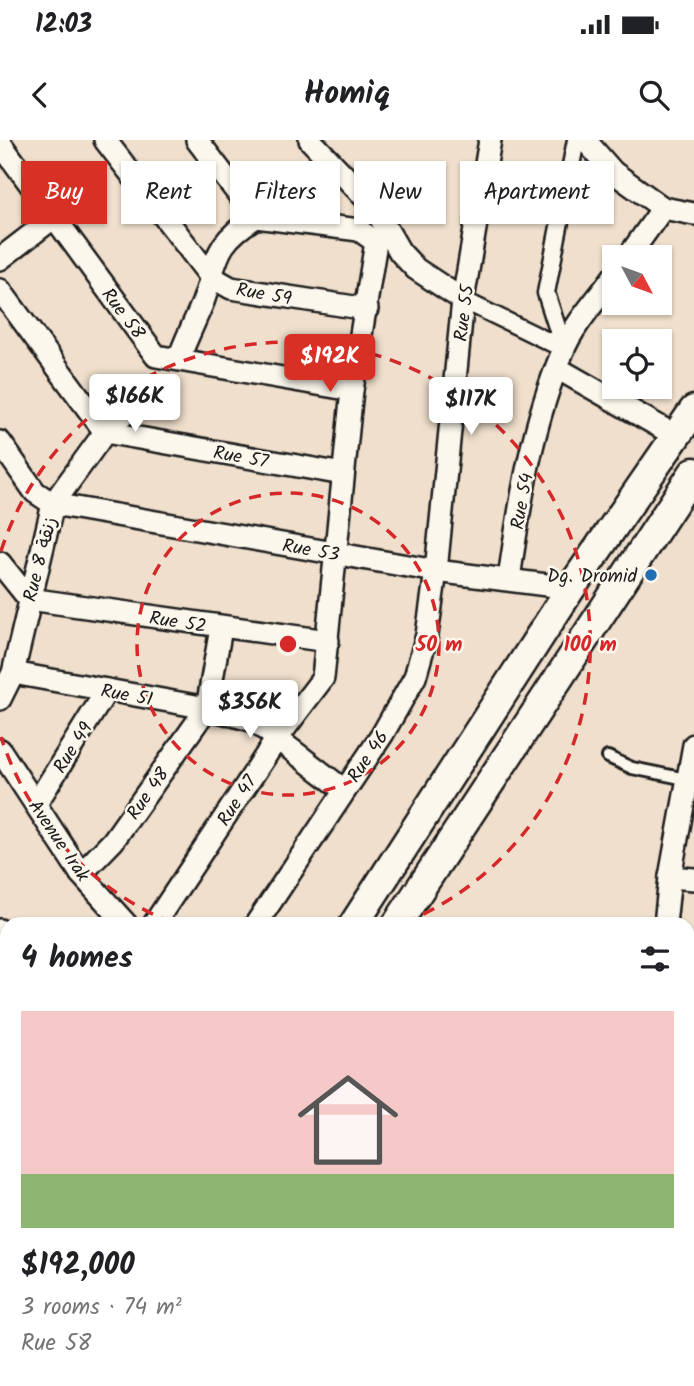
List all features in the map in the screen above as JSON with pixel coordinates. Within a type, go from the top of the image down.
[{"type":"main road","points":[[359,917],[571,588],[694,410]]},
{"type":"main road","points":[[402,917],[629,566],[694,472]]},
{"type":"main road","points":[[605,542],[629,566]]},
{"type":"street","name":"Rue 59","points":[[105,140],[210,275],[231,288],[366,309]]},
{"type":"street","points":[[197,140],[230,183]]},
{"type":"street","name":"Rue 55","points":[[436,571],[463,300],[490,140]]},
{"type":"street","points":[[560,358],[546,293],[576,140]]},
{"type":"street","points":[[585,140],[613,172],[663,208],[694,214]]},
{"type":"street","name":"Rue 58","points":[[0,143],[21,173]]},
{"type":"street","points":[[323,145],[374,207],[383,238]]},
{"type":"street","points":[[637,245],[663,208]]},
{"type":"street","points":[[0,259],[45,224]]},
{"type":"street","name":"Rue 58","points":[[57,224],[156,356],[352,390]]},
{"type":"street","points":[[179,358],[217,252],[231,234],[245,224]]},
{"type":"street","points":[[315,224],[359,230],[383,238],[416,269],[560,358],[676,436]]},
{"type":"street","name":"Rue 47","points":[[159,917],[276,740],[319,686],[325,667],[328,641],[333,553],[352,390],[366,309],[383,238]]},
{"type":"street","points":[[0,290],[105,432]]},
{"type":"street","name":"Rue 54","points":[[509,579],[521,493],[543,400],[560,358],[602,294]]},
{"type":"street","name":"Rue 8 زنقة","points":[[0,699],[13,673],[53,504],[105,432],[136,404]]},
{"type":"street","name":"Rue 57","points":[[105,432],[343,474]]},
{"type":"street","points":[[0,442],[35,492],[53,504]]},
{"type":"street","name":"Rue 53","points":[[53,504],[436,571],[571,588]]},
{"type":"street","points":[[0,563],[29,599]]},
{"type":"street","name":"Rue 46","points":[[261,917],[402,703],[415,677],[426,635],[436,571]]},
{"type":"street","name":"Rue 52","points":[[29,599],[328,641]]},
{"type":"street","points":[[208,708],[221,628]]},
{"type":"street","name":"Rue 51","points":[[13,673],[208,708],[254,721],[344,790]]},
{"type":"street","name":"Rue 49","points":[[36,804],[107,690]]},
{"type":"street","name":"Rue 48","points":[[81,874],[113,841],[208,708]]},
{"type":"street","points":[[666,917],[670,877],[693,749]]},
{"type":"street","name":"Avenue Irak","points":[[0,750],[7,779],[36,804],[81,874],[120,917]]},
{"type":"street","points":[[670,877],[694,879]]},
{"type":"lane","points":[[608,757],[648,773],[686,779]]},
{"type":"place","name":"Dg. Dromid","points":[[651,575]]}]
